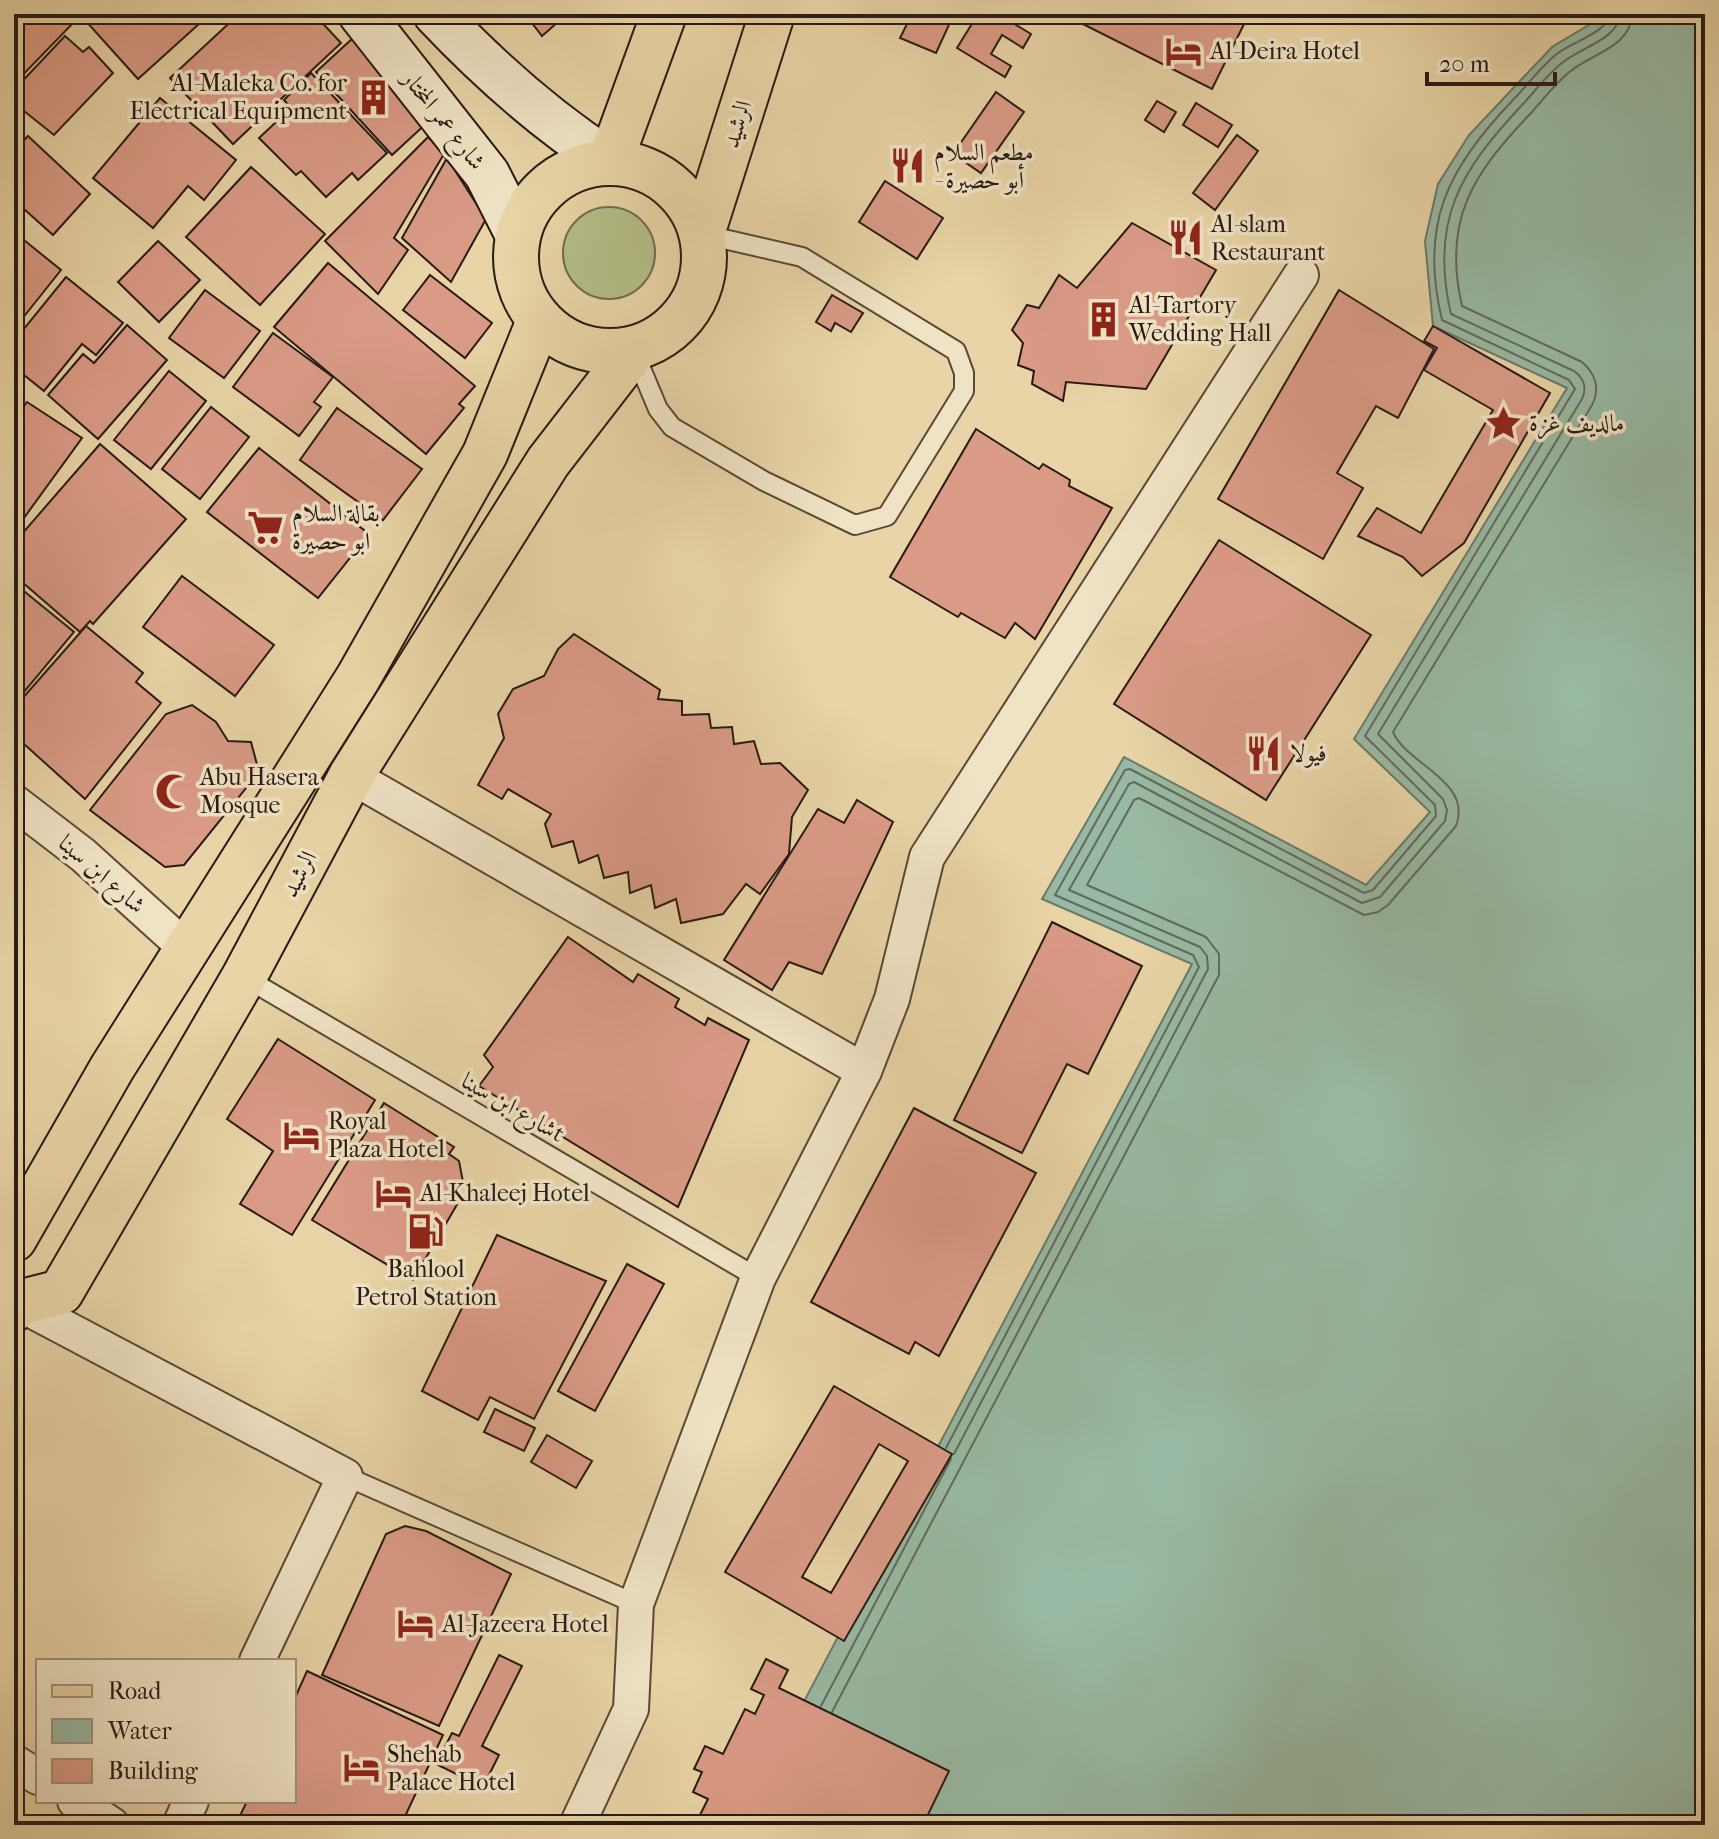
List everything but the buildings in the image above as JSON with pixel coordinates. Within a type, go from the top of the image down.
[{"type":"main road","name":"شارع عمر المختار","points":[[361,14],[487,174],[517,233]]},
{"type":"main road","points":[[436,14],[472,52],[556,127],[610,162]]},
{"type":"main road","points":[[610,162],[664,14]]},
{"type":"main road","name":"الرشيد","points":[[702,234],[772,14]]},
{"type":"main road","points":[[610,162],[641,167],[669,182],[690,205],[702,234],[705,265],[697,296],[680,322],[633,352],[593,351],[563,340],[539,321],[522,294],[515,264],[517,233],[530,204],[551,182],[579,167],[610,162]]},
{"type":"main road","points":[[14,1239],[112,1068],[358,678],[485,454],[539,321]]},
{"type":"main road","name":"الرشيد","points":[[15,1303],[61,1292],[244,977],[351,776],[548,462],[633,352]]},
{"type":"street","points":[[577,1825],[631,1709],[636,1604],[758,1278],[864,1071],[892,999],[927,857],[1301,275]]},
{"type":"street","points":[[351,776],[864,1071]]},
{"type":"street","name":"شارع ابن سينا","points":[[14,802],[83,855],[187,949]]},
{"type":"street","points":[[15,1303],[345,1476],[258,1659]]},
{"type":"street","points":[[14,1762],[36,1776]]},
{"type":"street","points":[[78,1803],[112,1825]]},
{"type":"street","points":[[180,1825],[190,1803]]},
{"type":"lane","points":[[633,352],[658,409],[672,427],[764,481],[855,525],[887,516],[964,391],[964,373],[956,351],[802,257],[702,234]]},
{"type":"lane","name":"شارع ابن سيناt","points":[[244,977],[758,1278]]},
{"type":"lane","points":[[345,1476],[636,1604]]},
{"type":"shaded area","points":[[609,207],[626,211],[641,221],[651,236],[655,253],[651,270],[641,285],[626,295],[609,299],[592,295],[577,285],[567,270],[563,253],[567,236],[577,221],[592,211]]},
{"type":"water","points":[[1607,14],[1705,14],[1705,1825],[739,1825],[1192,964],[1042,899],[1124,757],[1366,885],[1430,812],[1354,739],[1567,388],[1433,326],[1425,241],[1438,184],[1469,135],[1552,47]]},
{"type":"place","name":"Al-Deira Hotel","points":[[1184,51]]},
{"type":"place","name":"Al-Maleka Co. for Electrical Equipment","points":[[373,97]]},
{"type":"place","name":"مطعم السلام - أبو حصيرة","points":[[908,166]]},
{"type":"place","name":"Al-slam Restaurant","points":[[1185,238]]},
{"type":"place","name":"Al-Tartory Wedding Hall","points":[[1103,319]]},
{"type":"place","name":"مالديف غزة","points":[[1503,423]]},
{"type":"place","name":"بقالة السلام ابو حصيرة","points":[[266,527]]},
{"type":"place","name":"فيولا","points":[[1264,753]]},
{"type":"place","name":"Abu Hasera Mosque","points":[[174,791]]},
{"type":"place","name":"Royal Plaza Hotel","points":[[302,1135]]},
{"type":"place","name":"Al-Khaleej Hotel","points":[[394,1193]]},
{"type":"place","name":"Bahlool Petrol Station","points":[[426,1232]]},
{"type":"place","name":"Al-Jazeera Hotel","points":[[416,1624]]},
{"type":"place","name":"Shehab Palace Hotel","points":[[361,1768]]}]
